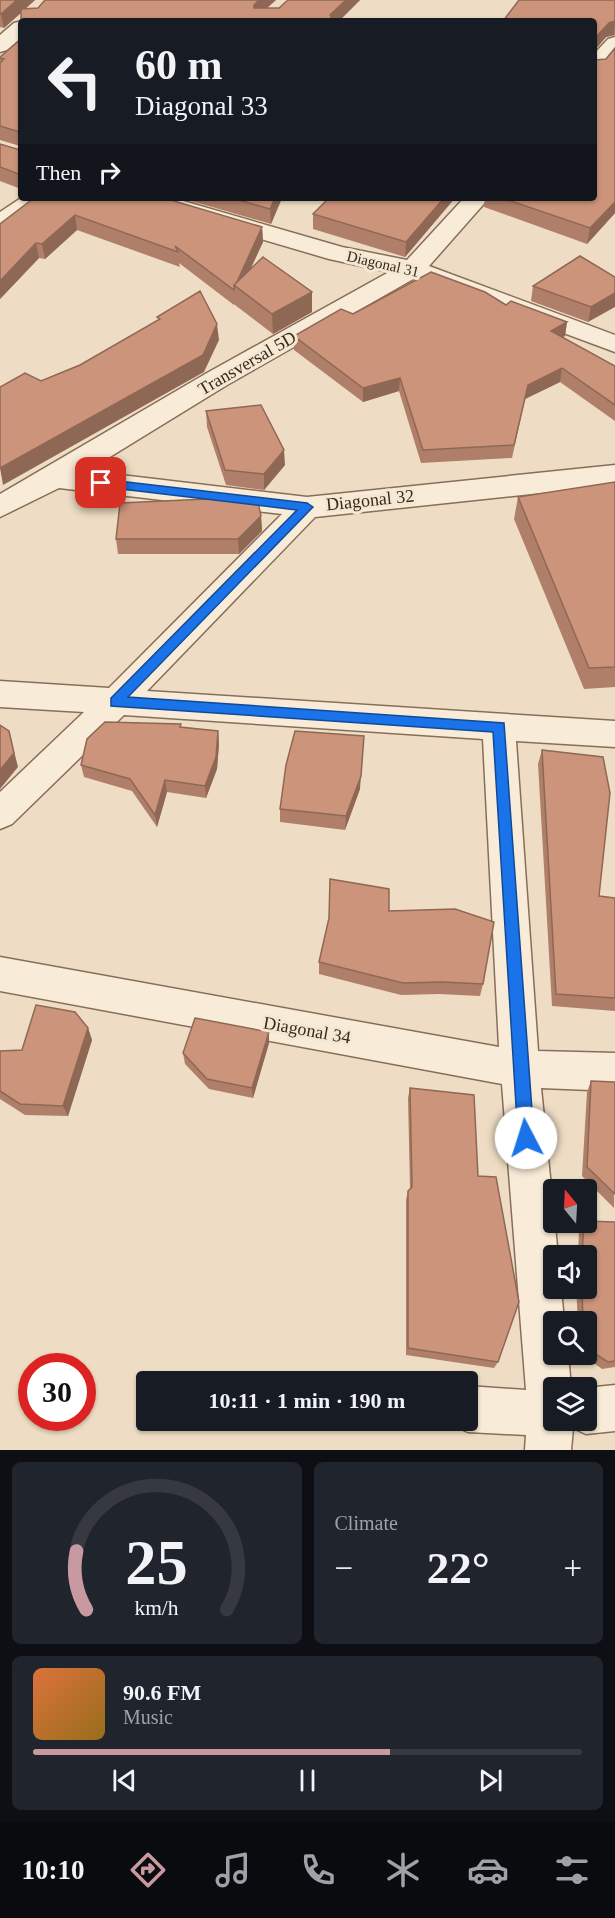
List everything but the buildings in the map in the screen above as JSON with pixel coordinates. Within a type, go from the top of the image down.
[{"type":"street","points":[[0,46],[18,30]]},
{"type":"street","points":[[597,64],[615,43]]},
{"type":"street","points":[[0,223],[33,201]]},
{"type":"street","name":"Diagonal 31","points":[[157,201],[338,254],[413,268],[615,344]]},
{"type":"street","name":"Transversal 5D","points":[[0,507],[55,477],[217,379],[413,268],[474,201]]},
{"type":"street","name":"Diagonal 32","points":[[55,477],[307,507],[615,475]]},
{"type":"street","points":[[0,814],[116,702],[307,507]]},
{"type":"street","points":[[0,694],[615,734]]},
{"type":"street","points":[[499,727],[520,1069],[555,1377]]},
{"type":"street","name":"Diagonal 34","points":[[0,974],[520,1069],[615,1072]]},
{"type":"street","points":[[597,1413],[615,1408]]},
{"type":"street","points":[[478,1410],[543,1420]]},
{"type":"route","points":[[101,483],[307,507],[116,702],[499,727],[526,1138]]}]
